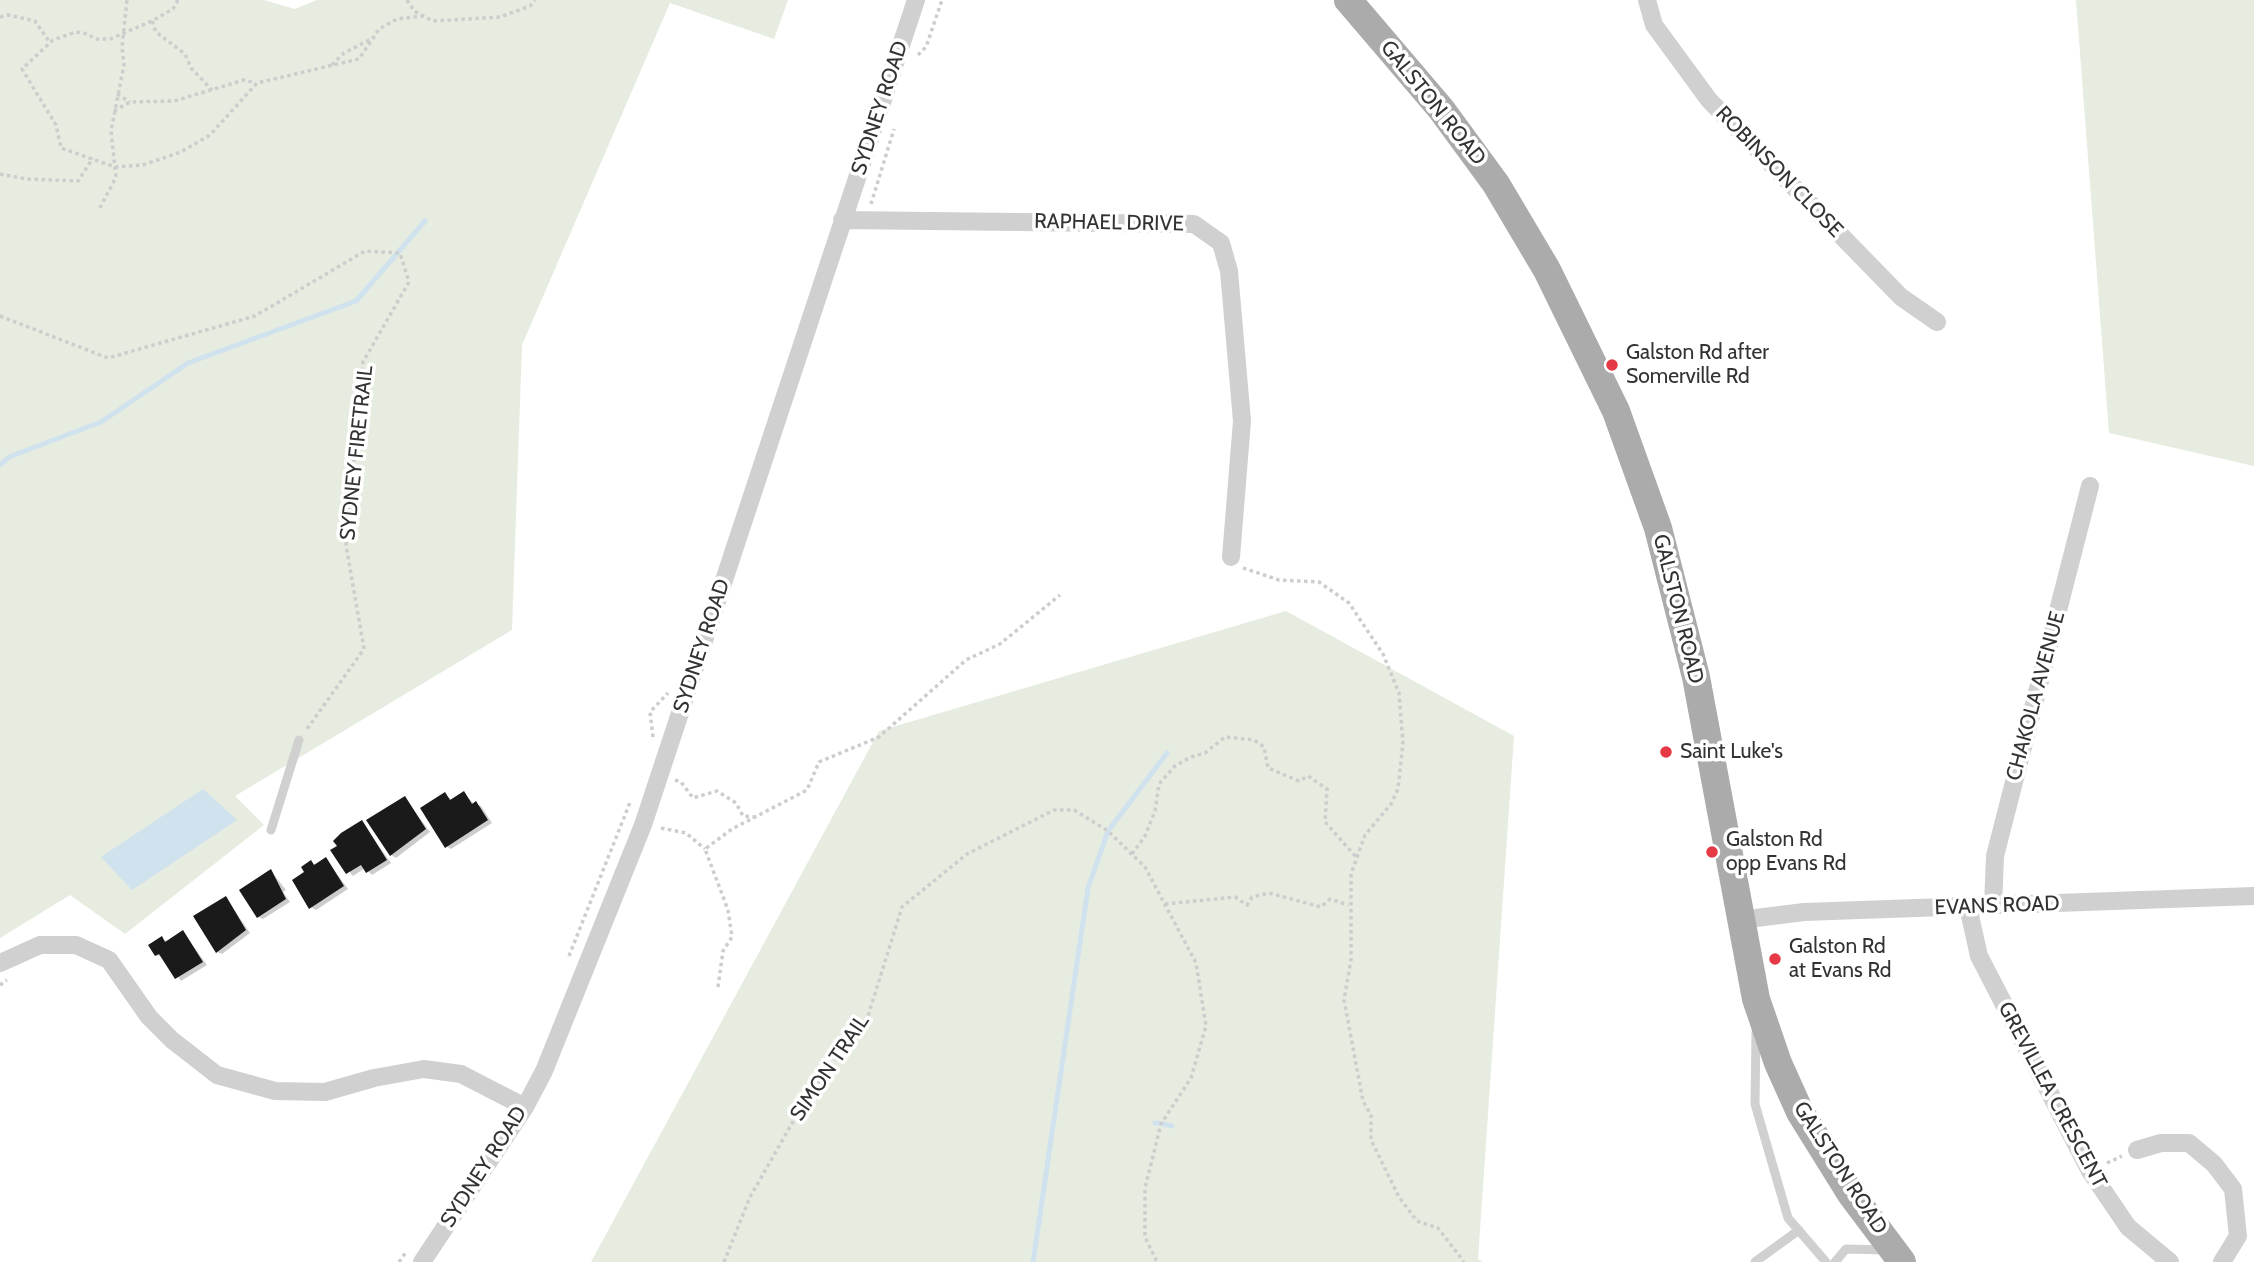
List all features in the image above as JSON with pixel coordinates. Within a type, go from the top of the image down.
[{"type":"main road","name":"GALSTON ROAD","points":[[1348,0],[1441,108],[1496,184],[1547,270],[1616,411],[1658,528],[1696,677],[1756,999],[1778,1063],[1800,1112],[1851,1194],[1898,1256]]},
{"type":"street","name":"SYDNEY ROAD","points":[[422,1262],[525,1107],[544,1071],[643,825],[916,0]]},
{"type":"street","name":"ROBINSON CLOSE","points":[[1647,0],[1654,25],[1709,100],[1901,297],[1937,323]]},
{"type":"street","name":"RAPHAEL DRIVE","points":[[842,220],[1194,224],[1221,243],[1229,271],[1242,421],[1231,557]]},
{"type":"street","name":"CHAKOLA AVENUE","points":[[1993,906],[1994,856],[2091,486]]},
{"type":"street","name":"EVANS ROAD","points":[[1740,920],[1804,912],[2254,896]]},
{"type":"street","name":"GREVILLEA CRESCENT","points":[[1968,907],[1979,956],[2090,1171],[2128,1227],[2170,1262]]},
{"type":"street","points":[[5,970],[40,946],[76,945],[109,960],[149,1017],[172,1041],[217,1074],[275,1091],[325,1093],[374,1078],[424,1069],[461,1074],[525,1107]]},
{"type":"street","points":[[2137,1150],[2161,1143],[2189,1143],[2214,1164],[2233,1189],[2238,1236],[2222,1262]]},
{"type":"lane","points":[[271,830],[299,740]]},
{"type":"lane","points":[[1756,999],[1755,1104],[1788,1218],[1826,1262]]},
{"type":"lane","points":[[1755,1262],[1798,1230]]},
{"type":"lane","points":[[1835,1262],[1846,1249],[1898,1256]]},
{"type":"path","points":[[100,208],[116,177],[111,131],[124,65],[123,32],[127,0]]},
{"type":"path","points":[[178,0],[173,9],[110,39],[95,39],[88,34],[76,32],[50,43],[22,69],[56,125],[61,148],[115,167],[143,165],[181,152],[209,135],[257,83]]},
{"type":"path","points":[[407,0],[414,11],[433,21],[500,17],[530,6],[536,0]]},
{"type":"path","points":[[916,57],[926,47],[942,0]]},
{"type":"path","points":[[0,16],[35,20],[50,43]]},
{"type":"path","points":[[114,111],[130,102],[174,101],[244,80],[257,83],[359,59],[379,29],[397,19],[423,16]]},
{"type":"path","points":[[152,21],[156,32],[186,54],[195,74],[212,90]]},
{"type":"path","points":[[330,66],[344,53],[374,37]]},
{"type":"path","points":[[117,94],[130,102]]},
{"type":"path","points":[[871,204],[895,126]]},
{"type":"path","points":[[0,174],[26,180],[78,181],[93,158]]},
{"type":"path","name":"SYDNEY FIRETRAIL","points":[[0,316],[108,358],[255,316],[366,251],[400,253],[409,282],[363,362],[346,545],[364,649],[299,740]]},
{"type":"path","points":[[1231,557],[1247,572],[1279,580],[1319,582],[1349,603],[1383,654],[1399,693],[1404,743],[1398,789],[1391,804],[1365,835],[1351,874],[1351,960],[1344,1000],[1363,1101],[1371,1115],[1371,1140],[1399,1197],[1417,1222],[1438,1228],[1464,1262]]},
{"type":"path","points":[[705,849],[732,829],[807,790],[819,762],[879,737],[966,660],[1000,644],[1060,595]]},
{"type":"path","points":[[653,743],[650,712],[672,688]]},
{"type":"path","points":[[1132,854],[1145,836],[1155,811],[1159,784],[1175,766],[1205,753],[1225,737],[1254,740],[1264,747],[1268,768],[1299,781],[1308,776],[1327,789],[1325,822],[1357,858]]},
{"type":"path","points":[[660,776],[681,782],[693,798],[717,791],[736,803],[743,816],[758,817]]},
{"type":"path","points":[[566,964],[633,795]]},
{"type":"path","name":"SIMON TRAIL","points":[[724,1262],[750,1197],[806,1099],[868,1016],[902,907],[967,854],[1054,810],[1074,810],[1108,831],[1145,867],[1196,963],[1206,1026],[1191,1078],[1161,1124],[1145,1188],[1145,1237],[1157,1262]]},
{"type":"path","points":[[643,825],[686,832],[705,849],[728,910],[732,937],[723,951],[718,987]]},
{"type":"path","points":[[1165,904],[1235,897],[1247,905],[1252,897],[1269,894],[1321,907],[1330,899],[1349,905]]},
{"type":"path","points":[[0,985],[5,970]]},
{"type":"path","points":[[2090,1171],[2137,1150]]},
{"type":"shaded area","points":[[0,0],[264,0],[295,9],[317,0],[788,0],[774,39],[670,3],[522,345],[512,630],[235,796],[264,825],[125,934],[70,895],[0,938]]},
{"type":"shaded area","points":[[2076,0],[2254,0],[2254,466],[2109,433]]},
{"type":"shaded area","points":[[1286,611],[1514,736],[1478,1259],[1483,1262],[591,1262],[879,731]]},
{"type":"water","points":[[203,789],[237,820],[132,890],[101,857]]},
{"type":"building","points":[[464,791],[472,804],[476,801],[488,820],[445,848],[420,808],[445,792],[450,800]]},
{"type":"building","points":[[405,796],[426,829],[390,856],[366,820]]},
{"type":"building","points":[[362,820],[387,860],[366,873],[361,865],[346,874],[330,850],[337,846],[333,841],[341,833]]},
{"type":"building","points":[[326,857],[344,886],[309,909],[292,880],[304,872],[301,867],[311,860],[314,865]]},
{"type":"building","points":[[271,869],[286,899],[257,918],[239,890]]},
{"type":"building","points":[[226,896],[246,930],[216,953],[193,916]]},
{"type":"building","points":[[183,930],[203,962],[175,979],[159,954],[155,956],[148,945],[162,936],[165,942]]},
{"type":"waterway","points":[[0,465],[9,457],[101,422],[188,363],[356,301],[425,221]]},
{"type":"waterway","points":[[1033,1262],[1088,888],[1108,831],[1167,753]]},
{"type":"waterway","points":[[1163,1124],[1172,1126]]},
{"type":"place","name":"Galston Rd after Somerville Rd","points":[[1612,365]]},
{"type":"place","name":"Saint Luke's","points":[[1666,752]]},
{"type":"place","name":"Galston Rd opp Evans Rd","points":[[1712,852]]},
{"type":"place","name":"Galston Rd at Evans Rd","points":[[1775,959]]}]
